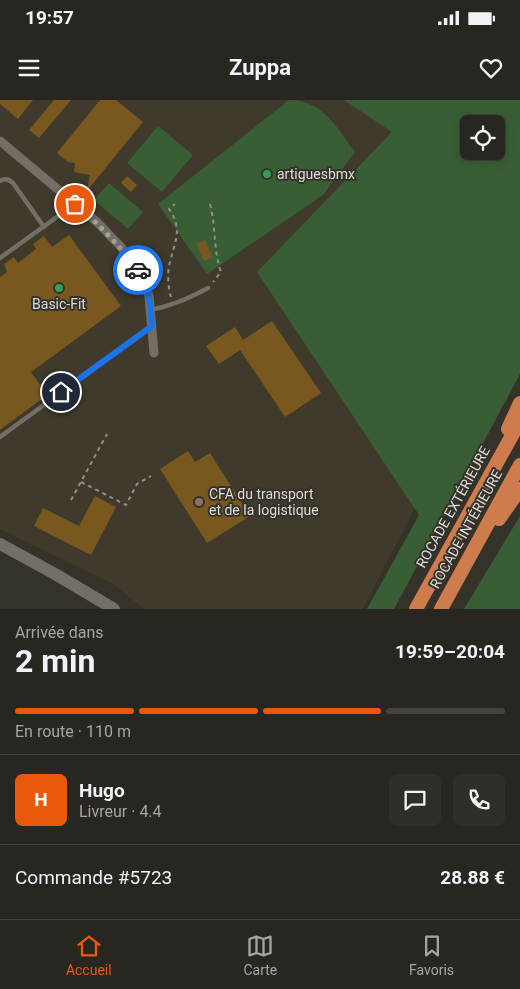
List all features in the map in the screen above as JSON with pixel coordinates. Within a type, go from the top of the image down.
[{"type":"highway","points":[[492,471],[520,403]]},
{"type":"highway","name":"ROCADE EXTÉRIEURE","points":[[416,609],[520,422]]},
{"type":"highway","name":"ROCADE INTÉRIEURE","points":[[441,609],[520,465]]},
{"type":"highway","points":[[461,572],[520,489]]},
{"type":"main road","points":[[0,544],[114,609]]},
{"type":"street","points":[[0,141],[98,223],[121,247],[144,279],[149,296],[154,353]]},
{"type":"lane","points":[[0,181],[5,179],[13,183],[44,227]]},
{"type":"lane","points":[[0,258],[75,204]]},
{"type":"lane","points":[[150,310],[185,300],[208,288]]},
{"type":"lane","points":[[0,437],[152,326]]},
{"type":"path","points":[[173,304],[169,292],[169,264],[177,239],[175,218],[169,209],[175,204]]},
{"type":"path","points":[[208,288],[221,272],[216,259],[214,220],[210,204]]},
{"type":"path","points":[[71,500],[107,434]]},
{"type":"path","points":[[81,482],[126,504],[137,484],[151,476]]},
{"type":"shaded area","points":[[0,100],[520,100],[520,303],[363,609],[144,609],[113,584],[0,529]]},
{"type":"green space","name":"artiguesbmx","points":[[289,100],[301,101],[320,110],[335,125],[355,152],[323,195],[207,274],[158,204]]},
{"type":"green space","points":[[344,100],[520,100],[520,374],[394,609],[367,609],[419,515],[257,272],[392,132]]},
{"type":"green space","points":[[158,126],[193,155],[162,192],[127,163]]},
{"type":"green space","points":[[109,183],[143,212],[128,229],[94,200]]},
{"type":"green space","points":[[520,516],[520,609],[464,609]]},
{"type":"building","points":[[0,100],[33,100],[18,119],[0,104]]},
{"type":"building","points":[[54,100],[71,100],[39,138],[29,130]]},
{"type":"building","points":[[100,100],[116,100],[143,122],[87,191],[90,175],[74,172],[75,163],[68,162],[57,153]]},
{"type":"building","points":[[127,176],[137,185],[131,192],[121,183]]},
{"type":"building","points":[[69,235],[121,306],[31,372],[47,395],[0,430],[0,277],[7,272],[4,264],[14,257],[18,263],[36,249],[33,244],[44,236],[52,247]]},
{"type":"building","points":[[205,240],[213,257],[204,261],[196,244]]},
{"type":"building","points":[[272,321],[321,393],[285,417],[240,350],[219,364],[206,346],[235,327],[243,340]]},
{"type":"building","points":[[188,451],[195,462],[210,453],[250,516],[207,543],[160,469]]},
{"type":"building","points":[[95,496],[116,507],[91,555],[34,526],[43,508],[79,526]]},
{"type":"way so far","points":[[75,204],[110,235],[138,270]]},
{"type":"place","name":"artiguesbmx","points":[[267,174]]},
{"type":"place","name":"Basic-Fit","points":[[59,288]]},
{"type":"place","name":"CFA du transport et de la logistique","points":[[199,502]]},
{"type":"route","points":[[61,392],[152,326],[149,296],[144,279],[138,270]]}]
